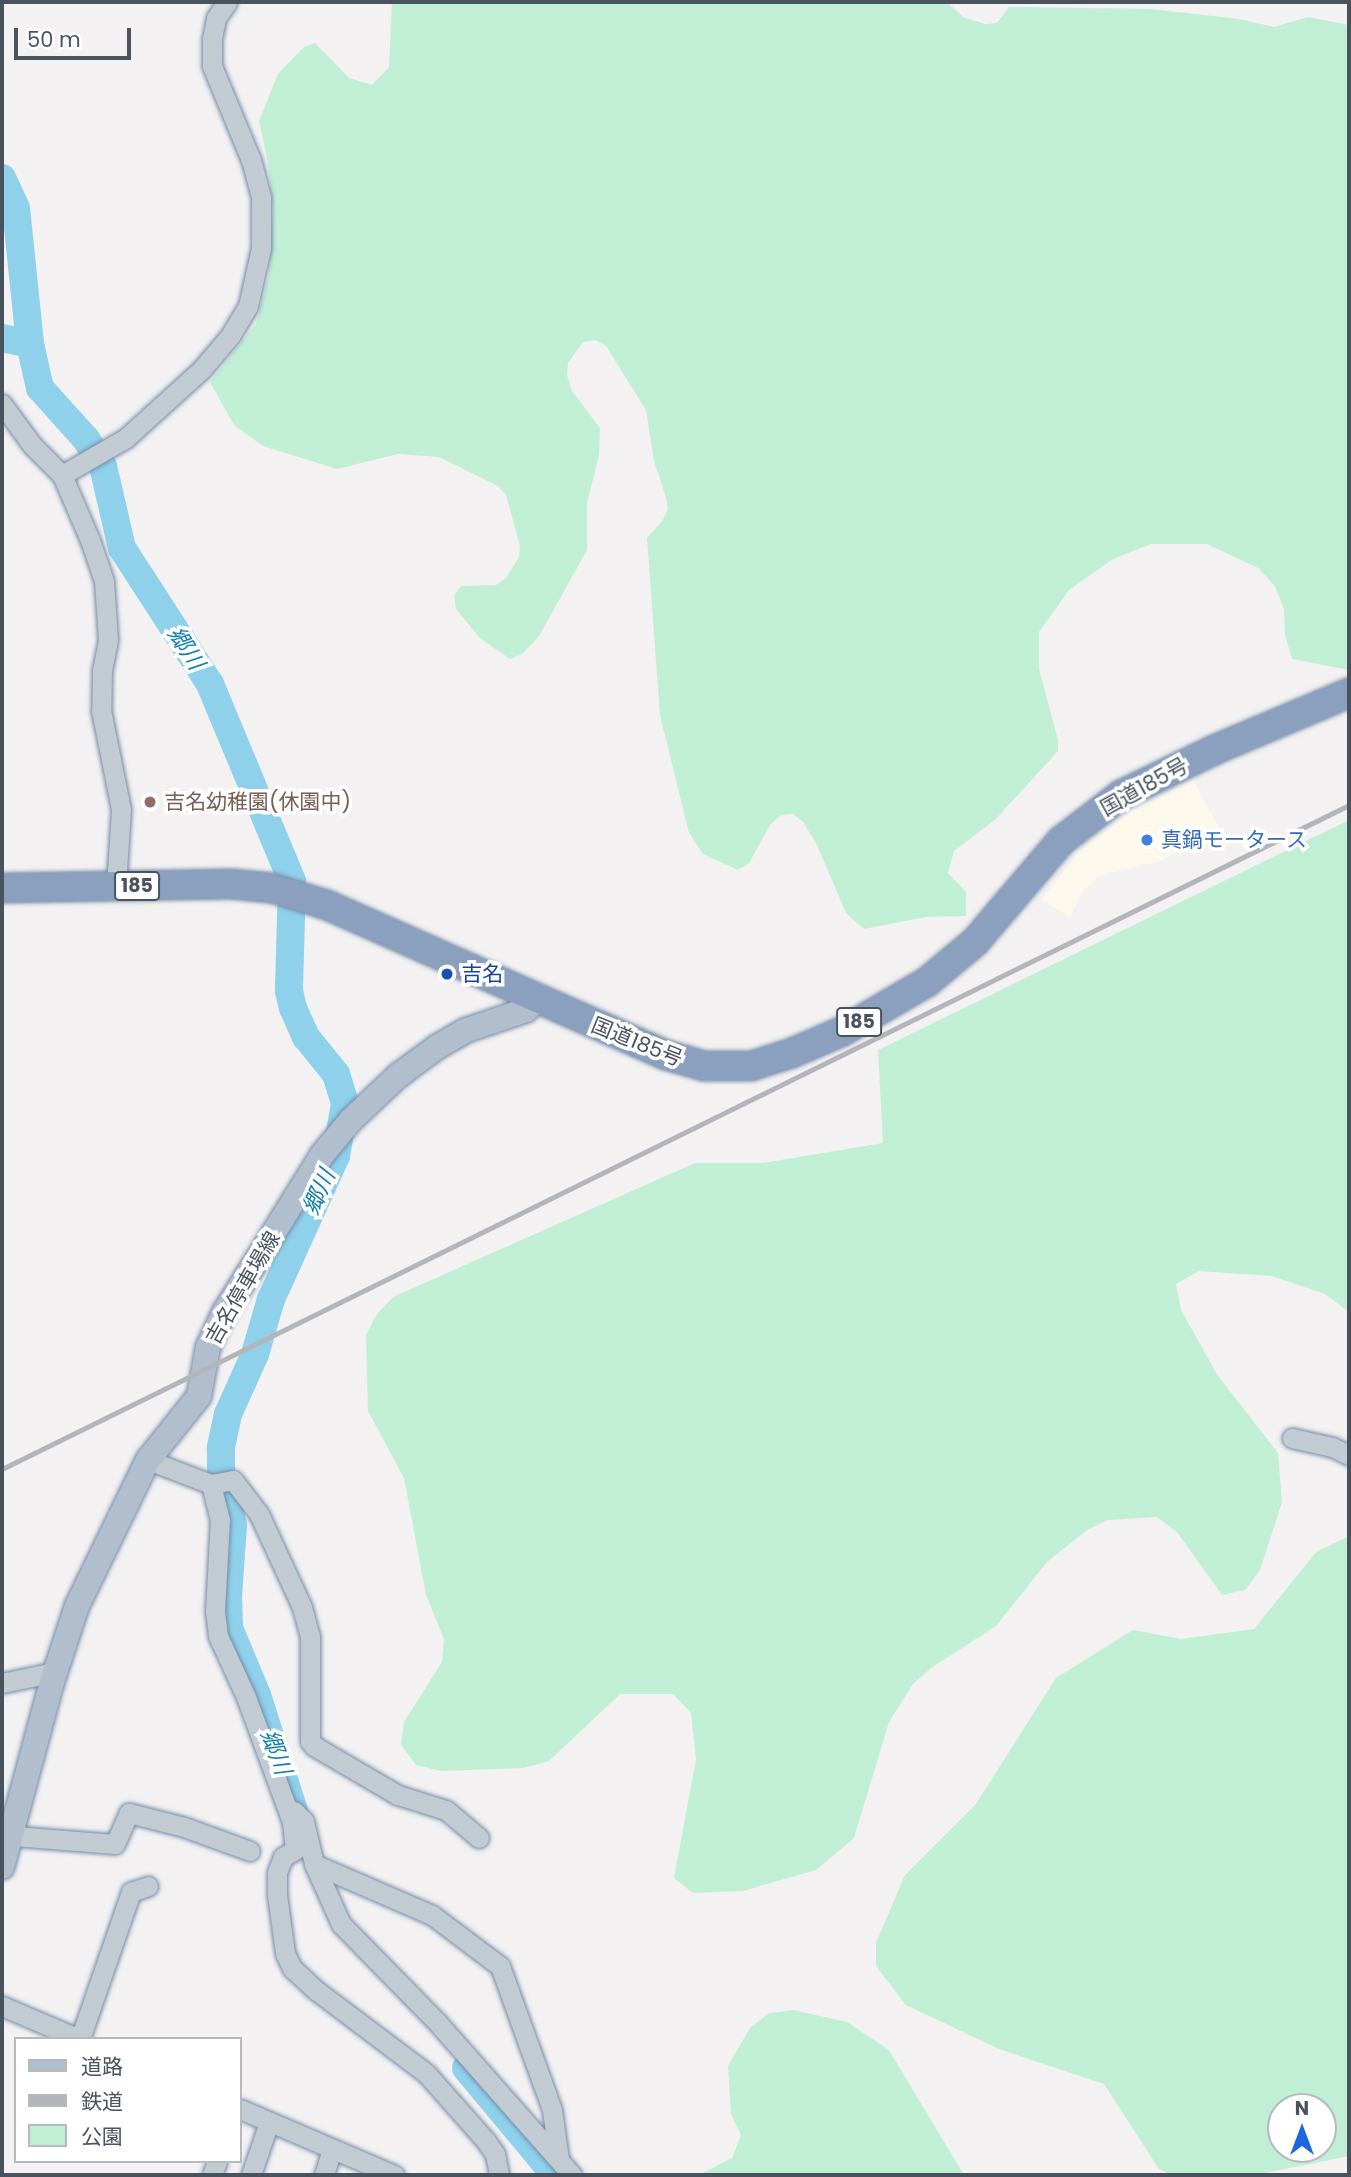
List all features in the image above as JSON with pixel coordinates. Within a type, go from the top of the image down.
[{"type":"highway","name":"国道185号","points":[[2,888],[231,884],[272,888],[304,896],[689,1063],[751,1066],[792,1054],[843,1031],[927,982],[975,942],[1061,841],[1121,795],[1214,750],[1349,693]]},
{"type":"main road","name":"吉名停車場線","points":[[2,1867],[6,1835],[55,1671],[87,1584],[148,1460],[199,1396],[212,1333],[345,1127],[399,1075],[437,1047],[467,1030],[526,1010],[537,999]]},
{"type":"street","points":[[62,475],[87,458],[127,438],[202,369],[230,336],[248,306],[261,248],[261,197],[251,160],[212,66],[212,39],[216,18],[227,2]]},
{"type":"street","points":[[2,404],[32,445],[62,475],[104,581],[108,640],[102,671],[101,710],[121,809],[116,886]]},
{"type":"street","points":[[1292,1438],[1332,1447],[1349,1455]]},
{"type":"street","points":[[148,1460],[218,1483],[233,1480],[259,1514],[302,1607],[310,1636],[310,1741],[314,1746],[398,1795],[446,1810],[479,1838]]},
{"type":"street","points":[[218,1483],[220,1519],[215,1611],[218,1636],[341,1924],[437,2022],[572,2175]]},
{"type":"street","points":[[2,1683],[55,1671]]},
{"type":"street","points":[[292,1809],[295,1850],[283,1857],[277,1873],[276,1895],[285,1953],[292,1968],[317,1991],[426,2073],[486,2141],[495,2154],[499,2175]]},
{"type":"street","points":[[6,1835],[114,1844],[129,1813],[184,1827],[250,1851]]},
{"type":"street","points":[[314,1864],[432,1915],[500,1966],[552,2110],[559,2159]]},
{"type":"street","points":[[80,2037],[131,1892],[148,1886]]},
{"type":"street","points":[[2,2006],[74,2037]]},
{"type":"street","points":[[242,2110],[394,2175]]},
{"type":"street","points":[[250,2175],[269,2122]]},
{"type":"street","points":[[324,2175],[332,2148]]},
{"type":"shaded area","name":"真鍋モータース","points":[[1193,780],[1220,829],[1160,861],[1099,876],[1084,890],[1070,917],[1041,900],[1080,851],[1131,812]]},
{"type":"green space","points":[[392,2],[947,2],[963,17],[985,24],[997,23],[1009,7],[1151,9],[1239,19],[1274,27],[1308,17],[1349,25],[1349,670],[1292,659],[1285,635],[1284,609],[1275,586],[1258,568],[1207,544],[1151,544],[1113,559],[1069,590],[1039,632],[1039,669],[1058,740],[1058,751],[996,819],[954,851],[948,873],[966,892],[966,916],[926,917],[864,929],[846,913],[816,843],[803,822],[793,814],[781,815],[770,825],[749,863],[738,870],[703,854],[689,833],[660,715],[647,538],[663,520],[668,509],[666,497],[654,461],[646,410],[606,346],[595,340],[583,342],[568,363],[567,375],[572,391],[600,428],[599,455],[587,503],[587,550],[539,636],[522,654],[510,659],[480,638],[456,609],[454,596],[461,586],[496,585],[506,578],[519,557],[520,546],[506,495],[498,486],[439,457],[398,454],[337,469],[263,446],[234,425],[210,382],[256,324],[269,275],[273,207],[267,157],[259,121],[278,74],[304,47],[315,43],[349,78],[372,85],[389,67]]},
{"type":"green space","points":[[1349,820],[1349,1312],[1325,1294],[1272,1276],[1199,1271],[1176,1284],[1181,1310],[1218,1376],[1278,1453],[1282,1502],[1260,1570],[1245,1590],[1222,1595],[1177,1532],[1157,1517],[1108,1520],[1087,1530],[1047,1562],[996,1626],[931,1668],[913,1684],[889,1722],[854,1838],[816,1870],[743,1891],[693,1893],[674,1878],[696,1759],[691,1713],[673,1694],[620,1694],[549,1761],[523,1768],[441,1771],[416,1765],[401,1745],[404,1722],[442,1662],[444,1639],[426,1595],[404,1478],[368,1411],[366,1335],[377,1314],[393,1297],[695,1163],[763,1163],[883,1143],[878,1050]]},
{"type":"green space","points":[[1349,1536],[1349,2156],[1337,2158],[1337,2093],[1267,2093],[1267,2163],[1314,2163],[1255,2175],[1172,2175],[1159,2169],[1104,2084],[999,2049],[906,2005],[876,1966],[876,1943],[905,1875],[976,1804],[1056,1678],[1133,1630],[1181,1639],[1254,1629],[1316,1552]]},
{"type":"green space","points":[[793,2010],[847,2022],[889,2050],[964,2175],[699,2175],[732,2158],[741,2135],[731,2114],[728,2066],[750,2028],[769,2013]]},
{"type":"waterway","name":"郷川","points":[[2,178],[16,208],[30,344],[40,388],[86,439],[103,466],[122,548],[210,684],[292,881],[289,991],[293,1008],[306,1037],[336,1074],[345,1103],[336,1156],[271,1299],[255,1354],[228,1414],[221,1448],[221,1473],[233,1525],[228,1597],[229,1628],[257,1695],[294,1811]]},
{"type":"waterway","points":[[2,338],[30,344]]},
{"type":"waterway","name":"郷川","points":[[466,2068],[555,2175]]},
{"type":"railway","points":[[2,1469],[1349,805]]},
{"type":"place","name":"吉名幼稚園(休園中)","points":[[150,802]]},
{"type":"place","name":"真鍋モータース","points":[[1147,840]]},
{"type":"place","name":"吉名","points":[[447,974]]}]
